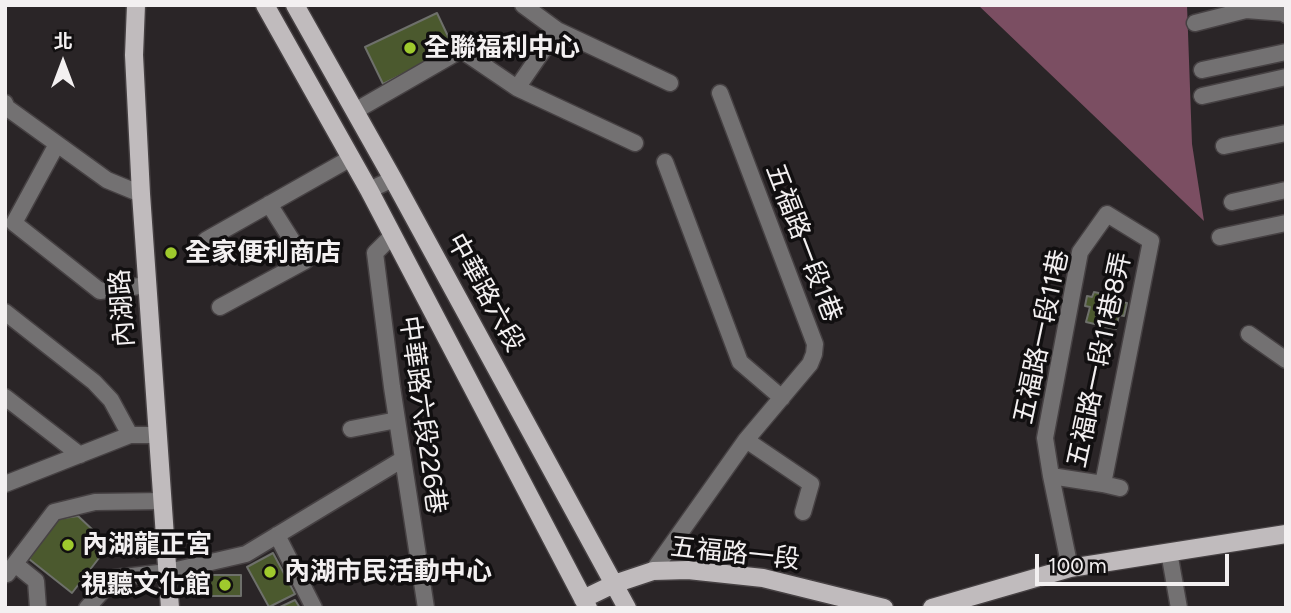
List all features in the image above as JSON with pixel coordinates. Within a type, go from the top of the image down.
[{"type":"main road","name":"內湖路","points":[[136,5],[134,55],[141,194],[170,608]]},
{"type":"main road","name":"中華路六段","points":[[265,5],[393,235],[581,605]]},
{"type":"main road","name":"中華路六段","points":[[295,5],[393,178],[626,608]]},
{"type":"main road","points":[[932,608],[1070,568],[1286,534]]},
{"type":"main road","name":"五福路一段","points":[[581,605],[614,584],[653,571],[688,570],[763,578],[884,608]]},
{"type":"street","points":[[523,5],[557,30],[670,83]]},
{"type":"street","points":[[1195,23],[1246,10],[1286,15]]},
{"type":"street","points":[[517,88],[557,30]]},
{"type":"street","points":[[355,111],[461,50],[517,88],[635,143]]},
{"type":"street","points":[[1202,70],[1286,52]]},
{"type":"street","points":[[1202,96],[1286,77]]},
{"type":"street","name":"五福路一段1巷","points":[[653,571],[746,440],[810,364],[816,344],[720,93]]},
{"type":"street","points":[[6,106],[107,180],[141,194]]},
{"type":"street","points":[[1224,146],[1286,132]]},
{"type":"street","points":[[57,144],[10,230],[100,291],[148,285]]},
{"type":"street","points":[[206,240],[351,158]]},
{"type":"street","points":[[665,162],[740,362],[782,398]]},
{"type":"street","points":[[369,190],[393,178]]},
{"type":"street","points":[[1232,202],[1286,190]]},
{"type":"street","points":[[220,307],[305,261],[269,204]]},
{"type":"street","name":"五福路一段11巷","points":[[1070,568],[1045,438],[1080,252],[1107,214],[1151,241]]},
{"type":"street","points":[[1220,237],[1286,223]]},
{"type":"street","name":"中華路六段226巷","points":[[393,235],[375,253],[426,608]]},
{"type":"street","name":"五福路一段11巷8弄","points":[[1051,475],[1103,484],[1151,241]]},
{"type":"street","points":[[5,312],[94,382],[111,400],[130,435]]},
{"type":"street","points":[[1249,334],[1286,360]]},
{"type":"street","points":[[5,397],[80,455]]},
{"type":"street","points":[[351,429],[397,420]]},
{"type":"street","points":[[7,482],[130,435],[158,435]]},
{"type":"street","points":[[746,440],[811,484],[803,512]]},
{"type":"street","points":[[87,608],[114,578],[168,572],[246,554],[403,459]]},
{"type":"street","points":[[1103,484],[1120,488]]},
{"type":"street","points":[[38,608],[36,581],[10,568],[54,512],[95,502],[163,500]]},
{"type":"street","points":[[277,536],[313,608]]},
{"type":"street","points":[[1169,552],[1179,608]]},
{"type":"shaded area","points":[[978,5],[1187,5],[1192,144],[1204,221]]},
{"type":"building","name":"全聯福利中心","points":[[437,13],[454,49],[383,84],[365,47]]},
{"type":"building","points":[[1094,292],[1122,298],[1121,302],[1127,303],[1124,316],[1119,315],[1116,329],[1105,327],[1108,313],[1101,312],[1099,325],[1086,322],[1090,307],[1085,306],[1087,296],[1092,297]]},
{"type":"building","name":"內湖龍正宮","points":[[78,516],[95,532],[99,558],[72,593],[29,559],[56,519]]},
{"type":"building","points":[[273,553],[295,594],[269,607],[247,567]]},
{"type":"building","name":"視聽文化館","points":[[208,575],[241,575],[241,596],[208,596]]},
{"type":"building","points":[[295,600],[300,608],[278,608]]},
{"type":"place","name":"全聯福利中心","points":[[410,48]]},
{"type":"place","name":"全家便利商店","points":[[171,253]]},
{"type":"place","name":"內湖龍正宮","points":[[68,545]]},
{"type":"place","name":"內湖市民活動中心","points":[[270,572]]},
{"type":"place","name":"視聽文化館","points":[[225,585]]}]
